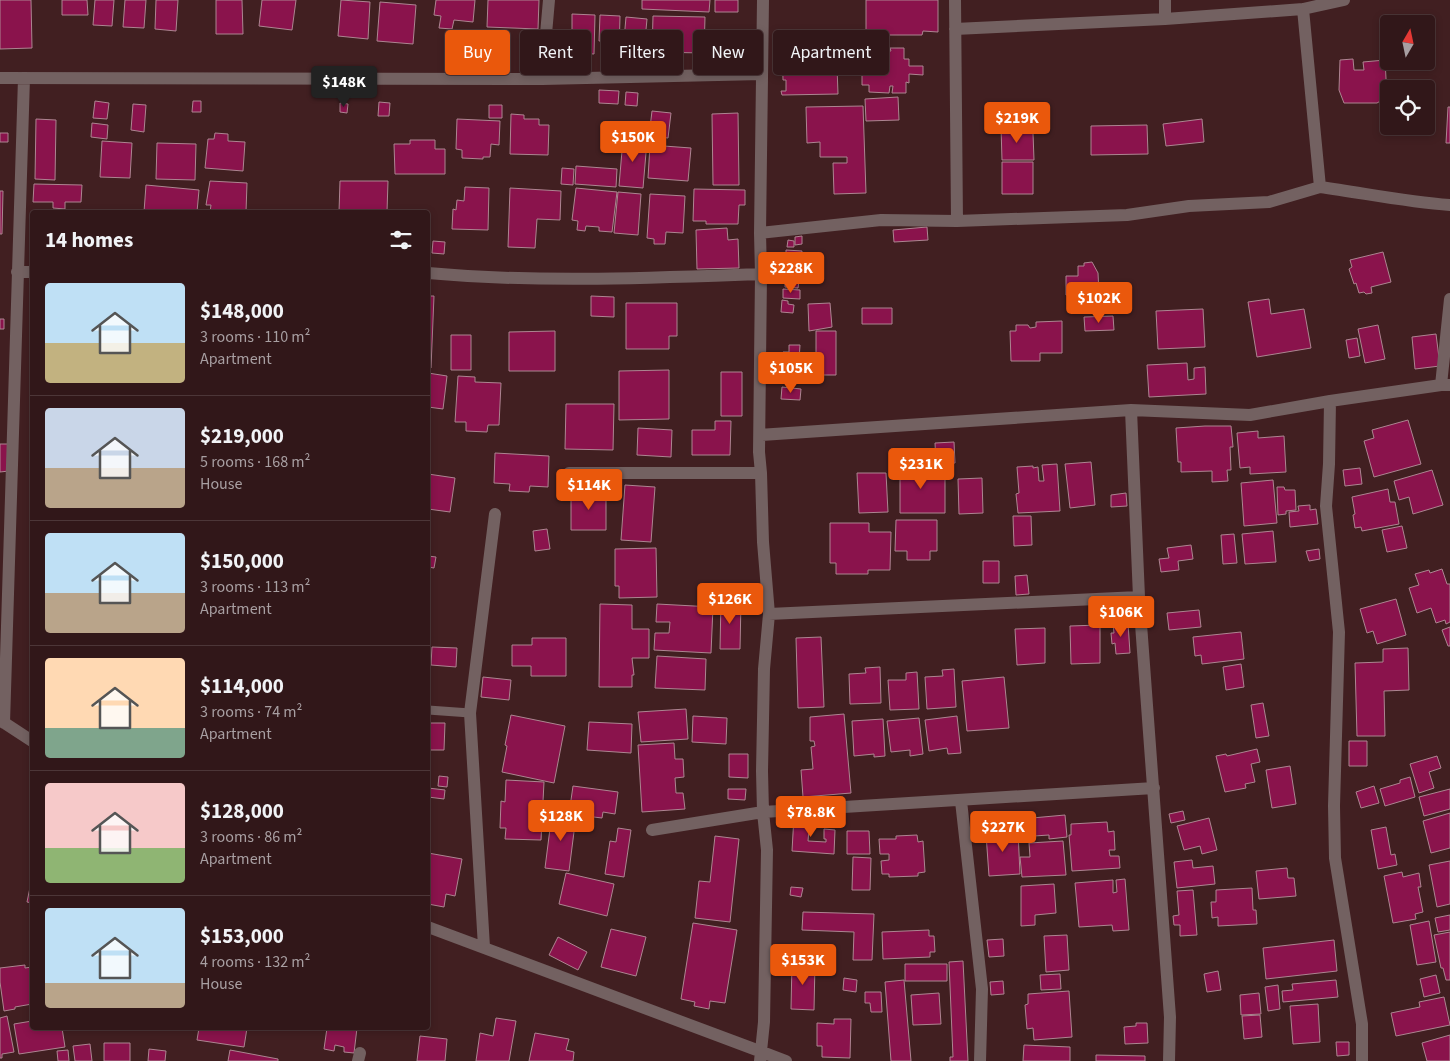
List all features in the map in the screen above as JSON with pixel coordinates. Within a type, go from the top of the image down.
[{"type":"street","points":[[542,79],[549,0]]},
{"type":"street","points":[[763,0],[763,30]]},
{"type":"street","points":[[955,0],[957,221]]},
{"type":"street","points":[[1165,0],[1165,18]]},
{"type":"street","points":[[955,29],[1303,9],[1344,0]]},
{"type":"street","points":[[1303,9],[1320,187]]},
{"type":"street","points":[[0,78],[542,79],[718,75]]},
{"type":"street","points":[[761,1056],[764,1022],[766,850],[763,812],[764,669],[769,614],[763,542],[759,452],[762,75]]},
{"type":"street","points":[[24,78],[17,272],[14,436],[2,722],[30,740]]},
{"type":"street","points":[[760,233],[881,220],[957,221],[1126,215],[1190,206],[1269,202],[1320,187],[1370,193],[1413,202],[1450,205]]},
{"type":"street","points":[[17,272],[30,272]]},
{"type":"street","points":[[430,272],[490,278],[645,278],[761,274]]},
{"type":"street","points":[[760,436],[1131,410],[1250,415],[1330,401],[1446,385],[1450,299]]},
{"type":"street","points":[[1330,401],[1326,506],[1339,632],[1334,797],[1335,858],[1362,1024],[1362,1061]]},
{"type":"street","points":[[1131,410],[1139,597],[1170,1017],[1169,1061]]},
{"type":"street","points":[[569,473],[761,473]]},
{"type":"street","points":[[484,947],[470,714],[495,514]]},
{"type":"street","points":[[769,614],[1139,597]]},
{"type":"street","points":[[652,830],[763,812],[1154,788]]},
{"type":"street","points":[[961,801],[982,989],[980,1061]]},
{"type":"street","points":[[430,928],[484,947],[761,1056],[786,1061]]},
{"type":"lane","points":[[430,710],[470,714]]},
{"type":"building","points":[[0,0],[31,0],[32,48],[0,49]]},
{"type":"building","points":[[62,0],[87,0],[88,15],[62,15]]},
{"type":"building","points":[[95,0],[114,0],[112,26],[93,25]]},
{"type":"building","points":[[125,0],[146,0],[144,28],[123,27]]},
{"type":"building","points":[[156,0],[178,0],[176,31],[155,29]]},
{"type":"building","points":[[216,0],[242,0],[243,34],[216,34]]},
{"type":"building","points":[[262,0],[296,0],[292,30],[259,26]]},
{"type":"building","points":[[341,0],[370,2],[368,39],[338,36]]},
{"type":"building","points":[[436,0],[475,0],[473,22],[454,20],[452,29],[439,28],[441,16],[434,15]]},
{"type":"building","points":[[488,0],[539,0],[538,29],[487,27]]},
{"type":"building","points":[[642,0],[710,0],[709,12],[642,9]]},
{"type":"building","points":[[715,0],[738,0],[738,12],[715,12]]},
{"type":"building","points":[[866,0],[938,0],[938,32],[923,31],[922,35],[889,35],[889,30],[866,30]]},
{"type":"building","points":[[380,2],[416,5],[413,44],[377,41]]},
{"type":"building","points":[[572,14],[595,15],[594,54],[591,54],[591,30],[572,30]]},
{"type":"building","points":[[600,15],[620,16],[620,30],[601,30],[601,41],[599,41]]},
{"type":"building","points":[[653,16],[705,17],[705,30],[693,30],[693,53],[683,53],[683,30],[653,30]]},
{"type":"building","points":[[626,17],[647,19],[646,30],[625,30]]},
{"type":"building","points":[[890,48],[904,48],[904,59],[909,59],[909,66],[923,66],[923,75],[909,74],[909,83],[906,82],[906,93],[892,93],[893,86],[890,86],[889,93],[869,92],[869,85],[862,85],[862,75],[889,75]]},
{"type":"building","points":[[1353,59],[1354,70],[1364,70],[1363,62],[1380,60],[1380,70],[1386,70],[1386,80],[1380,80],[1380,101],[1377,103],[1344,103],[1339,90],[1340,60]]},
{"type":"building","points":[[783,75],[837,75],[838,94],[782,95],[781,91],[786,91],[786,80],[783,80]]},
{"type":"building","points":[[599,90],[619,91],[618,104],[599,103]]},
{"type":"building","points":[[626,92],[638,93],[637,106],[625,105]]},
{"type":"building","points":[[898,97],[899,120],[866,121],[865,99]]},
{"type":"building","points":[[95,101],[109,103],[107,119],[93,118]]},
{"type":"building","points":[[193,101],[201,101],[201,112],[192,112]]},
{"type":"building","points":[[379,102],[390,103],[389,116],[378,116]]},
{"type":"building","points":[[340,103],[348,104],[347,113],[340,112]]},
{"type":"building","points":[[133,104],[146,105],[144,132],[131,130]]},
{"type":"building","points":[[489,105],[502,105],[502,118],[489,118]]},
{"type":"building","points":[[863,106],[866,193],[834,194],[833,163],[847,163],[847,157],[820,157],[820,142],[807,143],[806,107]]},
{"type":"building","points":[[1448,107],[1450,107],[1450,143],[1446,143]]},
{"type":"building","points":[[652,111],[671,113],[668,138],[649,136]]},
{"type":"building","points":[[738,113],[739,185],[713,185],[712,114]]},
{"type":"building","points":[[511,114],[524,115],[524,119],[539,119],[539,125],[549,125],[548,155],[510,154]]},
{"type":"building","points":[[36,119],[56,120],[55,180],[35,179]]},
{"type":"building","points":[[457,119],[500,121],[499,145],[491,144],[490,157],[483,157],[483,159],[462,158],[462,150],[456,149]]},
{"type":"building","points":[[1202,119],[1204,142],[1166,146],[1163,124]]},
{"type":"building","points":[[92,123],[108,125],[107,139],[91,137]]},
{"type":"building","points":[[1147,125],[1148,154],[1091,155],[1091,126]]},
{"type":"building","points":[[1001,127],[1030,127],[1030,133],[1033,133],[1034,160],[1002,160]]},
{"type":"building","points":[[0,133],[8,133],[8,142],[0,142]]},
{"type":"building","points":[[215,133],[228,134],[228,141],[245,142],[243,171],[205,168],[208,139],[214,139]]},
{"type":"building","points":[[623,139],[647,141],[643,188],[619,186]]},
{"type":"building","points":[[410,140],[435,140],[435,149],[445,149],[445,174],[395,174],[394,144],[410,144]]},
{"type":"building","points":[[102,141],[132,143],[130,178],[100,177]]},
{"type":"building","points":[[157,143],[196,144],[195,180],[156,179]]},
{"type":"building","points":[[650,145],[691,148],[688,181],[648,178]]},
{"type":"building","points":[[1002,162],[1033,162],[1033,194],[1002,194]]},
{"type":"building","points":[[576,166],[617,169],[616,187],[575,184]]},
{"type":"building","points":[[562,168],[574,169],[573,185],[561,184]]},
{"type":"building","points":[[210,181],[247,183],[246,210],[210,210],[211,205],[206,205]]},
{"type":"building","points":[[340,181],[388,181],[387,210],[339,210]]},
{"type":"building","points":[[34,184],[82,185],[81,202],[65,202],[65,209],[53,208],[53,202],[33,202]]},
{"type":"building","points":[[146,185],[199,190],[197,210],[144,210]]},
{"type":"building","points":[[465,187],[489,188],[488,230],[452,229],[453,209],[456,210],[457,200],[464,201]]},
{"type":"building","points":[[510,188],[561,191],[560,220],[537,219],[535,248],[508,247]]},
{"type":"building","points":[[576,188],[617,192],[612,232],[599,231],[599,227],[586,226],[585,231],[577,230],[578,221],[572,220]]},
{"type":"building","points":[[694,189],[745,190],[745,205],[739,205],[738,224],[706,224],[706,221],[693,221]]},
{"type":"building","points":[[0,191],[3,191],[2,234],[0,234]]},
{"type":"building","points":[[618,192],[641,194],[638,235],[614,233]]},
{"type":"building","points":[[650,194],[685,196],[683,233],[666,232],[665,244],[654,244],[654,239],[647,238]]},
{"type":"building","points":[[927,227],[928,240],[894,242],[893,230]]},
{"type":"building","points":[[727,228],[728,240],[738,239],[739,268],[697,269],[696,230]]},
{"type":"building","points":[[802,236],[802,244],[795,245],[795,237]]},
{"type":"building","points":[[788,240],[794,241],[794,247],[787,247]]},
{"type":"building","points":[[433,241],[445,242],[444,254],[432,253]]},
{"type":"building","points":[[786,250],[802,251],[801,259],[786,258]]},
{"type":"building","points":[[1383,252],[1391,282],[1371,287],[1372,293],[1359,293],[1349,269],[1352,267],[1350,260]]},
{"type":"building","points":[[785,260],[804,261],[803,269],[785,268]]},
{"type":"building","points":[[1092,262],[1098,273],[1099,293],[1086,294],[1070,302],[1070,295],[1066,295],[1066,276],[1078,276],[1078,266],[1084,266],[1084,263]]},
{"type":"building","points":[[804,270],[805,278],[783,279],[782,272]]},
{"type":"building","points":[[785,279],[799,281],[798,288],[785,287]]},
{"type":"building","points":[[783,289],[800,290],[800,299],[783,298]]},
{"type":"building","points":[[430,296],[434,296],[431,368]]},
{"type":"building","points":[[591,296],[614,297],[614,317],[591,316]]},
{"type":"building","points":[[1269,299],[1271,314],[1304,309],[1311,348],[1257,357],[1248,302]]},
{"type":"building","points":[[782,300],[794,305],[793,313],[781,312]]},
{"type":"building","points":[[626,303],[677,303],[677,336],[669,336],[669,349],[626,349]]},
{"type":"building","points":[[830,303],[832,327],[809,331],[808,304]]},
{"type":"building","points":[[862,308],[892,308],[892,324],[862,324]]},
{"type":"building","points":[[1203,309],[1205,347],[1158,349],[1156,311]]},
{"type":"building","points":[[1113,316],[1114,330],[1085,331],[1084,317]]},
{"type":"building","points":[[0,319],[4,319],[4,329],[0,329]]},
{"type":"building","points":[[1062,321],[1062,353],[1040,353],[1040,361],[1011,361],[1010,331],[1016,331],[1016,325],[1028,325],[1030,328],[1036,327],[1036,322]]},
{"type":"building","points":[[1378,325],[1385,359],[1365,363],[1358,329]]},
{"type":"building","points":[[555,331],[555,371],[509,371],[509,332]]},
{"type":"building","points":[[816,331],[836,331],[836,375],[816,375]]},
{"type":"building","points":[[1436,334],[1440,366],[1415,369],[1412,337]]},
{"type":"building","points":[[451,335],[471,335],[471,370],[451,370]]},
{"type":"building","points":[[1357,338],[1360,356],[1349,358],[1346,340]]},
{"type":"building","points":[[789,345],[800,345],[799,360],[783,360],[783,352],[789,352]]},
{"type":"building","points":[[1187,363],[1188,380],[1194,379],[1194,368],[1205,367],[1206,394],[1149,397],[1147,365]]},
{"type":"building","points":[[669,370],[669,419],[619,420],[619,371]]},
{"type":"building","points":[[721,372],[742,372],[742,416],[721,416]]},
{"type":"building","points":[[430,373],[447,376],[443,409],[430,407]]},
{"type":"building","points":[[458,376],[475,377],[475,382],[501,383],[499,425],[488,425],[487,432],[466,431],[466,422],[455,422]]},
{"type":"building","points":[[782,387],[801,389],[800,400],[781,399]]},
{"type":"building","points":[[566,404],[614,404],[613,450],[565,449]]},
{"type":"building","points":[[1408,420],[1421,464],[1374,477],[1364,441],[1374,438],[1372,430]]},
{"type":"building","points":[[715,421],[731,421],[730,455],[692,455],[692,430],[715,430]]},
{"type":"building","points":[[1231,426],[1233,447],[1230,447],[1231,470],[1227,470],[1228,481],[1212,482],[1212,471],[1181,472],[1181,462],[1178,462],[1176,428]]},
{"type":"building","points":[[638,428],[672,430],[671,457],[637,455]]},
{"type":"building","points":[[1258,431],[1258,438],[1284,436],[1286,472],[1250,474],[1250,467],[1240,468],[1237,433]]},
{"type":"building","points":[[954,442],[955,463],[936,464],[935,443]]},
{"type":"building","points":[[0,444],[9,444],[9,471],[0,472]]},
{"type":"building","points":[[495,453],[549,456],[548,487],[530,486],[529,492],[509,491],[510,484],[494,483]]},
{"type":"building","points":[[903,462],[915,462],[915,466],[931,466],[931,474],[945,474],[945,513],[900,513],[900,465],[903,465]]},
{"type":"building","points":[[1091,462],[1095,505],[1070,508],[1065,464]]},
{"type":"building","points":[[1057,464],[1060,511],[1018,513],[1016,494],[1019,493],[1017,467],[1038,467],[1039,481],[1044,481],[1042,465]]},
{"type":"building","points":[[1360,468],[1362,484],[1345,486],[1343,470]]},
{"type":"building","points":[[1432,470],[1443,505],[1413,514],[1409,497],[1399,500],[1394,481]]},
{"type":"building","points":[[857,473],[886,473],[888,512],[859,513]]},
{"type":"building","points":[[430,474],[455,478],[450,512],[430,509]]},
{"type":"building","points":[[982,478],[983,513],[959,514],[958,479]]},
{"type":"building","points":[[1273,480],[1277,523],[1244,526],[1241,483]]},
{"type":"building","points":[[625,485],[655,487],[651,542],[621,540]]},
{"type":"building","points":[[1277,487],[1284,487],[1285,490],[1295,490],[1296,510],[1286,511],[1286,514],[1278,515]]},
{"type":"building","points":[[1388,489],[1390,502],[1395,502],[1399,524],[1362,531],[1361,527],[1355,528],[1352,497]]},
{"type":"building","points":[[571,491],[606,491],[606,530],[571,530]]},
{"type":"building","points":[[1126,493],[1127,506],[1111,507],[1111,495]]},
{"type":"building","points":[[1310,505],[1310,510],[1316,509],[1318,524],[1290,527],[1289,512],[1299,511],[1298,506]]},
{"type":"building","points":[[1013,516],[1031,516],[1032,545],[1014,546]]},
{"type":"building","points":[[896,520],[937,520],[937,551],[930,551],[930,560],[907,560],[907,551],[895,551]]},
{"type":"building","points":[[830,523],[869,523],[869,532],[891,532],[890,570],[868,570],[868,574],[836,574],[836,563],[830,563]]},
{"type":"building","points":[[1402,526],[1407,548],[1387,552],[1382,530]]},
{"type":"building","points":[[547,529],[550,549],[535,551],[533,531]]},
{"type":"building","points":[[1273,531],[1276,562],[1245,564],[1242,534]]},
{"type":"building","points":[[1234,534],[1237,563],[1223,564],[1221,535]]},
{"type":"building","points":[[1191,545],[1193,559],[1178,561],[1179,570],[1161,572],[1159,559],[1169,558],[1167,548]]},
{"type":"building","points":[[656,548],[657,597],[619,598],[619,586],[615,586],[615,549]]},
{"type":"building","points":[[1319,549],[1320,559],[1309,561],[1306,551]]},
{"type":"building","points":[[430,556],[436,557],[434,568],[430,567]]},
{"type":"building","points":[[983,561],[999,561],[999,583],[983,583]]},
{"type":"building","points":[[1442,569],[1447,584],[1450,584],[1450,622],[1446,624],[1445,620],[1436,623],[1431,608],[1417,613],[1409,588],[1419,585],[1415,574],[1429,570],[1430,573]]},
{"type":"building","points":[[1027,575],[1029,594],[1016,595],[1015,576]]},
{"type":"building","points":[[1396,599],[1406,635],[1377,644],[1373,631],[1367,633],[1360,609]]},
{"type":"building","points":[[721,600],[741,601],[740,649],[720,649]]},
{"type":"building","points":[[600,604],[632,605],[632,629],[649,629],[649,658],[632,658],[634,675],[632,675],[632,687],[599,687]]},
{"type":"building","points":[[657,604],[713,607],[711,653],[654,650],[655,633],[669,633],[670,622],[656,622]]},
{"type":"building","points":[[1199,610],[1201,627],[1169,630],[1167,613]]},
{"type":"building","points":[[1128,623],[1130,653],[1116,654],[1115,643],[1112,644],[1111,633],[1114,633],[1113,624]]},
{"type":"building","points":[[1100,625],[1100,663],[1071,664],[1070,626]]},
{"type":"building","points":[[1450,627],[1450,646],[1448,646],[1442,630]]},
{"type":"building","points":[[1045,628],[1045,663],[1017,665],[1015,629]]},
{"type":"building","points":[[1241,632],[1244,659],[1202,664],[1201,655],[1195,656],[1193,637]]},
{"type":"building","points":[[821,637],[824,707],[798,708],[796,638]]},
{"type":"building","points":[[532,638],[566,638],[566,676],[531,676],[531,666],[512,666],[512,645],[532,645]]},
{"type":"building","points":[[432,647],[457,648],[456,667],[431,665]]},
{"type":"building","points":[[1408,648],[1409,690],[1384,691],[1385,736],[1357,736],[1355,663],[1383,662],[1383,649]]},
{"type":"building","points":[[657,656],[706,659],[705,690],[655,688]]},
{"type":"building","points":[[1241,664],[1244,687],[1226,690],[1223,667]]},
{"type":"building","points":[[880,667],[881,703],[850,704],[849,674],[866,673],[865,668]]},
{"type":"building","points":[[954,669],[956,707],[927,709],[925,677],[943,676],[942,670]]},
{"type":"building","points":[[917,672],[919,709],[890,710],[888,680],[906,680],[906,673]]},
{"type":"building","points":[[483,677],[511,680],[509,700],[481,697]]},
{"type":"building","points":[[1004,677],[1009,728],[967,731],[962,681]]},
{"type":"building","points":[[1263,703],[1269,736],[1256,738],[1251,705]]},
{"type":"building","points":[[686,709],[688,739],[641,742],[638,712]]},
{"type":"building","points":[[844,714],[851,793],[803,797],[801,770],[813,769],[811,747],[815,746],[814,741],[810,741],[810,717]]},
{"type":"building","points":[[511,715],[565,726],[554,783],[502,772]]},
{"type":"building","points":[[693,716],[727,718],[726,744],[692,742]]},
{"type":"building","points":[[957,716],[961,753],[948,754],[947,748],[929,751],[925,720]]},
{"type":"building","points":[[919,718],[923,754],[910,756],[910,750],[891,752],[887,721]]},
{"type":"building","points":[[883,719],[885,756],[874,757],[874,754],[854,756],[852,721]]},
{"type":"building","points":[[589,722],[632,724],[631,753],[587,750]]},
{"type":"building","points":[[430,723],[445,723],[444,750],[430,750]]},
{"type":"building","points":[[1349,741],[1367,741],[1367,766],[1349,766]]},
{"type":"building","points":[[674,743],[675,759],[683,759],[684,777],[675,778],[676,793],[683,793],[685,809],[642,812],[638,745]]},
{"type":"building","points":[[1257,749],[1260,762],[1251,764],[1255,782],[1245,784],[1246,788],[1225,792],[1216,756],[1226,754],[1227,756]]},
{"type":"building","points":[[729,754],[748,754],[748,778],[729,777]]},
{"type":"building","points":[[1437,756],[1441,768],[1429,772],[1434,788],[1419,793],[1410,764]]},
{"type":"building","points":[[1290,766],[1296,804],[1272,808],[1266,770]]},
{"type":"building","points":[[439,776],[448,777],[447,787],[438,786]]},
{"type":"building","points":[[1410,777],[1415,797],[1385,806],[1380,789],[1400,783],[1400,780]]},
{"type":"building","points":[[506,780],[544,782],[541,840],[505,839],[506,828],[500,828],[501,801],[505,802]]},
{"type":"building","points":[[573,786],[618,792],[615,814],[603,812],[602,818],[569,814]]},
{"type":"building","points":[[1374,786],[1379,803],[1361,808],[1356,792]]},
{"type":"building","points":[[430,788],[445,790],[444,799],[430,797]]},
{"type":"building","points":[[728,789],[746,789],[745,800],[728,799]]},
{"type":"building","points":[[1450,789],[1450,809],[1424,816],[1419,797]]},
{"type":"building","points":[[1183,811],[1185,820],[1171,823],[1169,814]]},
{"type":"building","points":[[552,813],[576,816],[569,871],[545,868]]},
{"type":"building","points":[[1450,813],[1450,848],[1431,853],[1423,821]]},
{"type":"building","points":[[1065,815],[1067,837],[1049,839],[1049,835],[1034,836],[1032,818]]},
{"type":"building","points":[[794,816],[810,817],[808,841],[826,842],[826,839],[824,839],[824,829],[835,830],[834,854],[792,851]]},
{"type":"building","points":[[1209,818],[1217,850],[1202,854],[1200,846],[1184,850],[1177,826]]},
{"type":"building","points":[[1107,822],[1108,832],[1114,831],[1115,850],[1109,850],[1110,856],[1119,856],[1120,868],[1072,871],[1069,835],[1071,835],[1071,824]]},
{"type":"building","points":[[1008,827],[1008,833],[1018,832],[1020,874],[989,876],[986,834],[994,834],[994,828]]},
{"type":"building","points":[[1386,827],[1391,855],[1395,854],[1397,865],[1378,869],[1371,830]]},
{"type":"building","points":[[618,828],[631,830],[624,877],[605,874],[610,841],[616,842]]},
{"type":"building","points":[[847,831],[869,831],[870,854],[847,854]]},
{"type":"building","points":[[917,835],[918,842],[923,841],[925,872],[918,873],[918,876],[889,877],[889,874],[882,874],[881,861],[889,860],[889,854],[880,854],[879,839],[896,839],[896,836]]},
{"type":"building","points":[[715,836],[739,839],[730,922],[695,918],[699,881],[710,882]]},
{"type":"building","points":[[1063,841],[1066,875],[1022,877],[1020,857],[1030,857],[1029,843]]},
{"type":"building","points":[[430,853],[462,859],[455,896],[446,894],[444,907],[430,904]]},
{"type":"building","points":[[853,857],[871,858],[870,890],[852,890]]},
{"type":"building","points":[[1192,860],[1193,868],[1213,866],[1215,884],[1177,888],[1174,862]]},
{"type":"building","points":[[1450,861],[1450,904],[1437,907],[1429,865]]},
{"type":"building","points":[[1287,868],[1288,878],[1294,878],[1296,896],[1259,899],[1256,871]]},
{"type":"building","points":[[1402,872],[1403,877],[1419,873],[1421,887],[1418,887],[1423,912],[1415,914],[1416,919],[1393,923],[1384,876]]},
{"type":"building","points":[[566,873],[614,884],[607,916],[559,904]]},
{"type":"building","points":[[1125,879],[1129,930],[1113,931],[1112,925],[1079,927],[1075,883],[1113,880],[1113,893],[1117,892],[1116,880]]},
{"type":"building","points":[[1054,884],[1056,913],[1035,915],[1035,925],[1021,926],[1021,886]]},
{"type":"building","points":[[791,887],[803,888],[801,897],[790,895]]},
{"type":"building","points":[[30,888],[30,903],[27,902]]},
{"type":"building","points":[[1252,888],[1253,910],[1256,910],[1257,924],[1218,926],[1218,917],[1212,918],[1211,902],[1216,902],[1216,890]]},
{"type":"building","points":[[1193,890],[1197,935],[1180,936],[1180,925],[1174,925],[1173,916],[1179,915],[1177,891]]},
{"type":"building","points":[[803,912],[874,914],[872,960],[853,960],[854,932],[802,930]]},
{"type":"building","points":[[1450,915],[1450,930],[1438,932],[1435,918]]},
{"type":"building","points":[[1429,921],[1436,962],[1417,965],[1410,925]]},
{"type":"building","points":[[693,923],[737,930],[725,1003],[710,1001],[709,1009],[694,1006],[695,1002],[681,999]]},
{"type":"building","points":[[611,929],[646,937],[636,976],[601,967]]},
{"type":"building","points":[[929,930],[929,936],[934,936],[935,952],[930,952],[930,957],[883,959],[882,932]]},
{"type":"building","points":[[1450,932],[1450,980],[1446,980],[1443,968],[1441,968],[1434,935]]},
{"type":"building","points":[[1067,935],[1069,970],[1046,972],[1044,936]]},
{"type":"building","points":[[558,937],[587,952],[578,970],[549,955]]},
{"type":"building","points":[[1003,939],[1004,956],[989,957],[987,940]]},
{"type":"building","points":[[1334,940],[1337,971],[1266,979],[1263,948]]},
{"type":"building","points":[[963,961],[968,1061],[950,1061],[950,1057],[953,1057],[949,962]]},
{"type":"building","points":[[792,962],[815,963],[814,1010],[791,1009]]},
{"type":"building","points":[[905,964],[947,964],[947,981],[905,981]]},
{"type":"building","points":[[25,965],[25,968],[30,967],[30,1004],[4,1011],[0,968]]},
{"type":"building","points":[[1218,971],[1221,990],[1207,992],[1204,974]]},
{"type":"building","points":[[1060,974],[1061,989],[1041,990],[1040,975]]},
{"type":"building","points":[[1436,975],[1440,993],[1424,997],[1420,979]]},
{"type":"building","points":[[844,978],[857,980],[856,992],[843,990]]},
{"type":"building","points":[[904,980],[911,1061],[891,1061],[885,982]]},
{"type":"building","points":[[1336,980],[1338,997],[1283,1002],[1282,991],[1293,990],[1292,984]]},
{"type":"building","points":[[1003,981],[1004,994],[991,995],[990,982]]},
{"type":"building","points":[[1278,985],[1280,1009],[1268,1011],[1265,987]]},
{"type":"building","points":[[1069,991],[1072,1037],[1034,1040],[1033,1028],[1027,1029],[1025,1005],[1028,1004],[1028,994]]},
{"type":"building","points":[[865,992],[881,992],[882,1012],[871,1012],[870,1003],[865,1003]]},
{"type":"building","points":[[939,993],[941,1024],[913,1025],[911,995]]},
{"type":"building","points":[[1259,993],[1261,1014],[1241,1015],[1240,995]]},
{"type":"building","points":[[1444,997],[1450,1025],[1396,1036],[1391,1013],[1420,1007],[1419,1002]]},
{"type":"building","points":[[1318,1004],[1320,1042],[1293,1044],[1290,1006]]},
{"type":"building","points":[[1260,1015],[1262,1037],[1244,1039],[1242,1016]]},
{"type":"building","points":[[7,1016],[14,1052],[2,1054],[2,1058],[0,1058],[0,1018]]},
{"type":"building","points":[[496,1018],[516,1021],[509,1061],[476,1061],[480,1033],[493,1036]]},
{"type":"building","points":[[834,1019],[851,1019],[850,1058],[822,1057],[822,1046],[817,1046],[817,1023],[834,1024]]},
{"type":"building","points":[[30,1021],[30,1030],[62,1030],[65,1047],[19,1054],[14,1024]]},
{"type":"building","points":[[1136,1023],[1147,1023],[1148,1043],[1125,1044],[1124,1027],[1136,1026]]},
{"type":"building","points":[[199,1030],[247,1030],[244,1047],[197,1040]]},
{"type":"building","points":[[327,1030],[357,1030],[354,1053],[344,1052],[344,1047],[335,1045],[334,1051],[324,1049]]},
{"type":"building","points":[[535,1033],[569,1039],[566,1050],[574,1052],[573,1061],[529,1061]]},
{"type":"building","points":[[1450,1035],[1450,1061],[1427,1061],[1422,1043]]},
{"type":"building","points":[[420,1036],[447,1039],[445,1061],[417,1061]]},
{"type":"building","points":[[1336,1042],[1349,1042],[1349,1055],[1337,1056]]},
{"type":"building","points":[[104,1043],[130,1043],[130,1061],[104,1061]]},
{"type":"building","points":[[90,1044],[92,1061],[75,1061],[73,1046]]},
{"type":"building","points":[[1024,1045],[1070,1047],[1070,1061],[1023,1061]]},
{"type":"building","points":[[149,1049],[166,1051],[165,1061],[148,1061]]},
{"type":"building","points":[[68,1050],[69,1061],[58,1061],[57,1051]]},
{"type":"building","points":[[230,1050],[278,1059],[278,1061],[228,1061]]},
{"type":"building","points":[[1096,1055],[1145,1056],[1145,1061],[1096,1061]]}]
